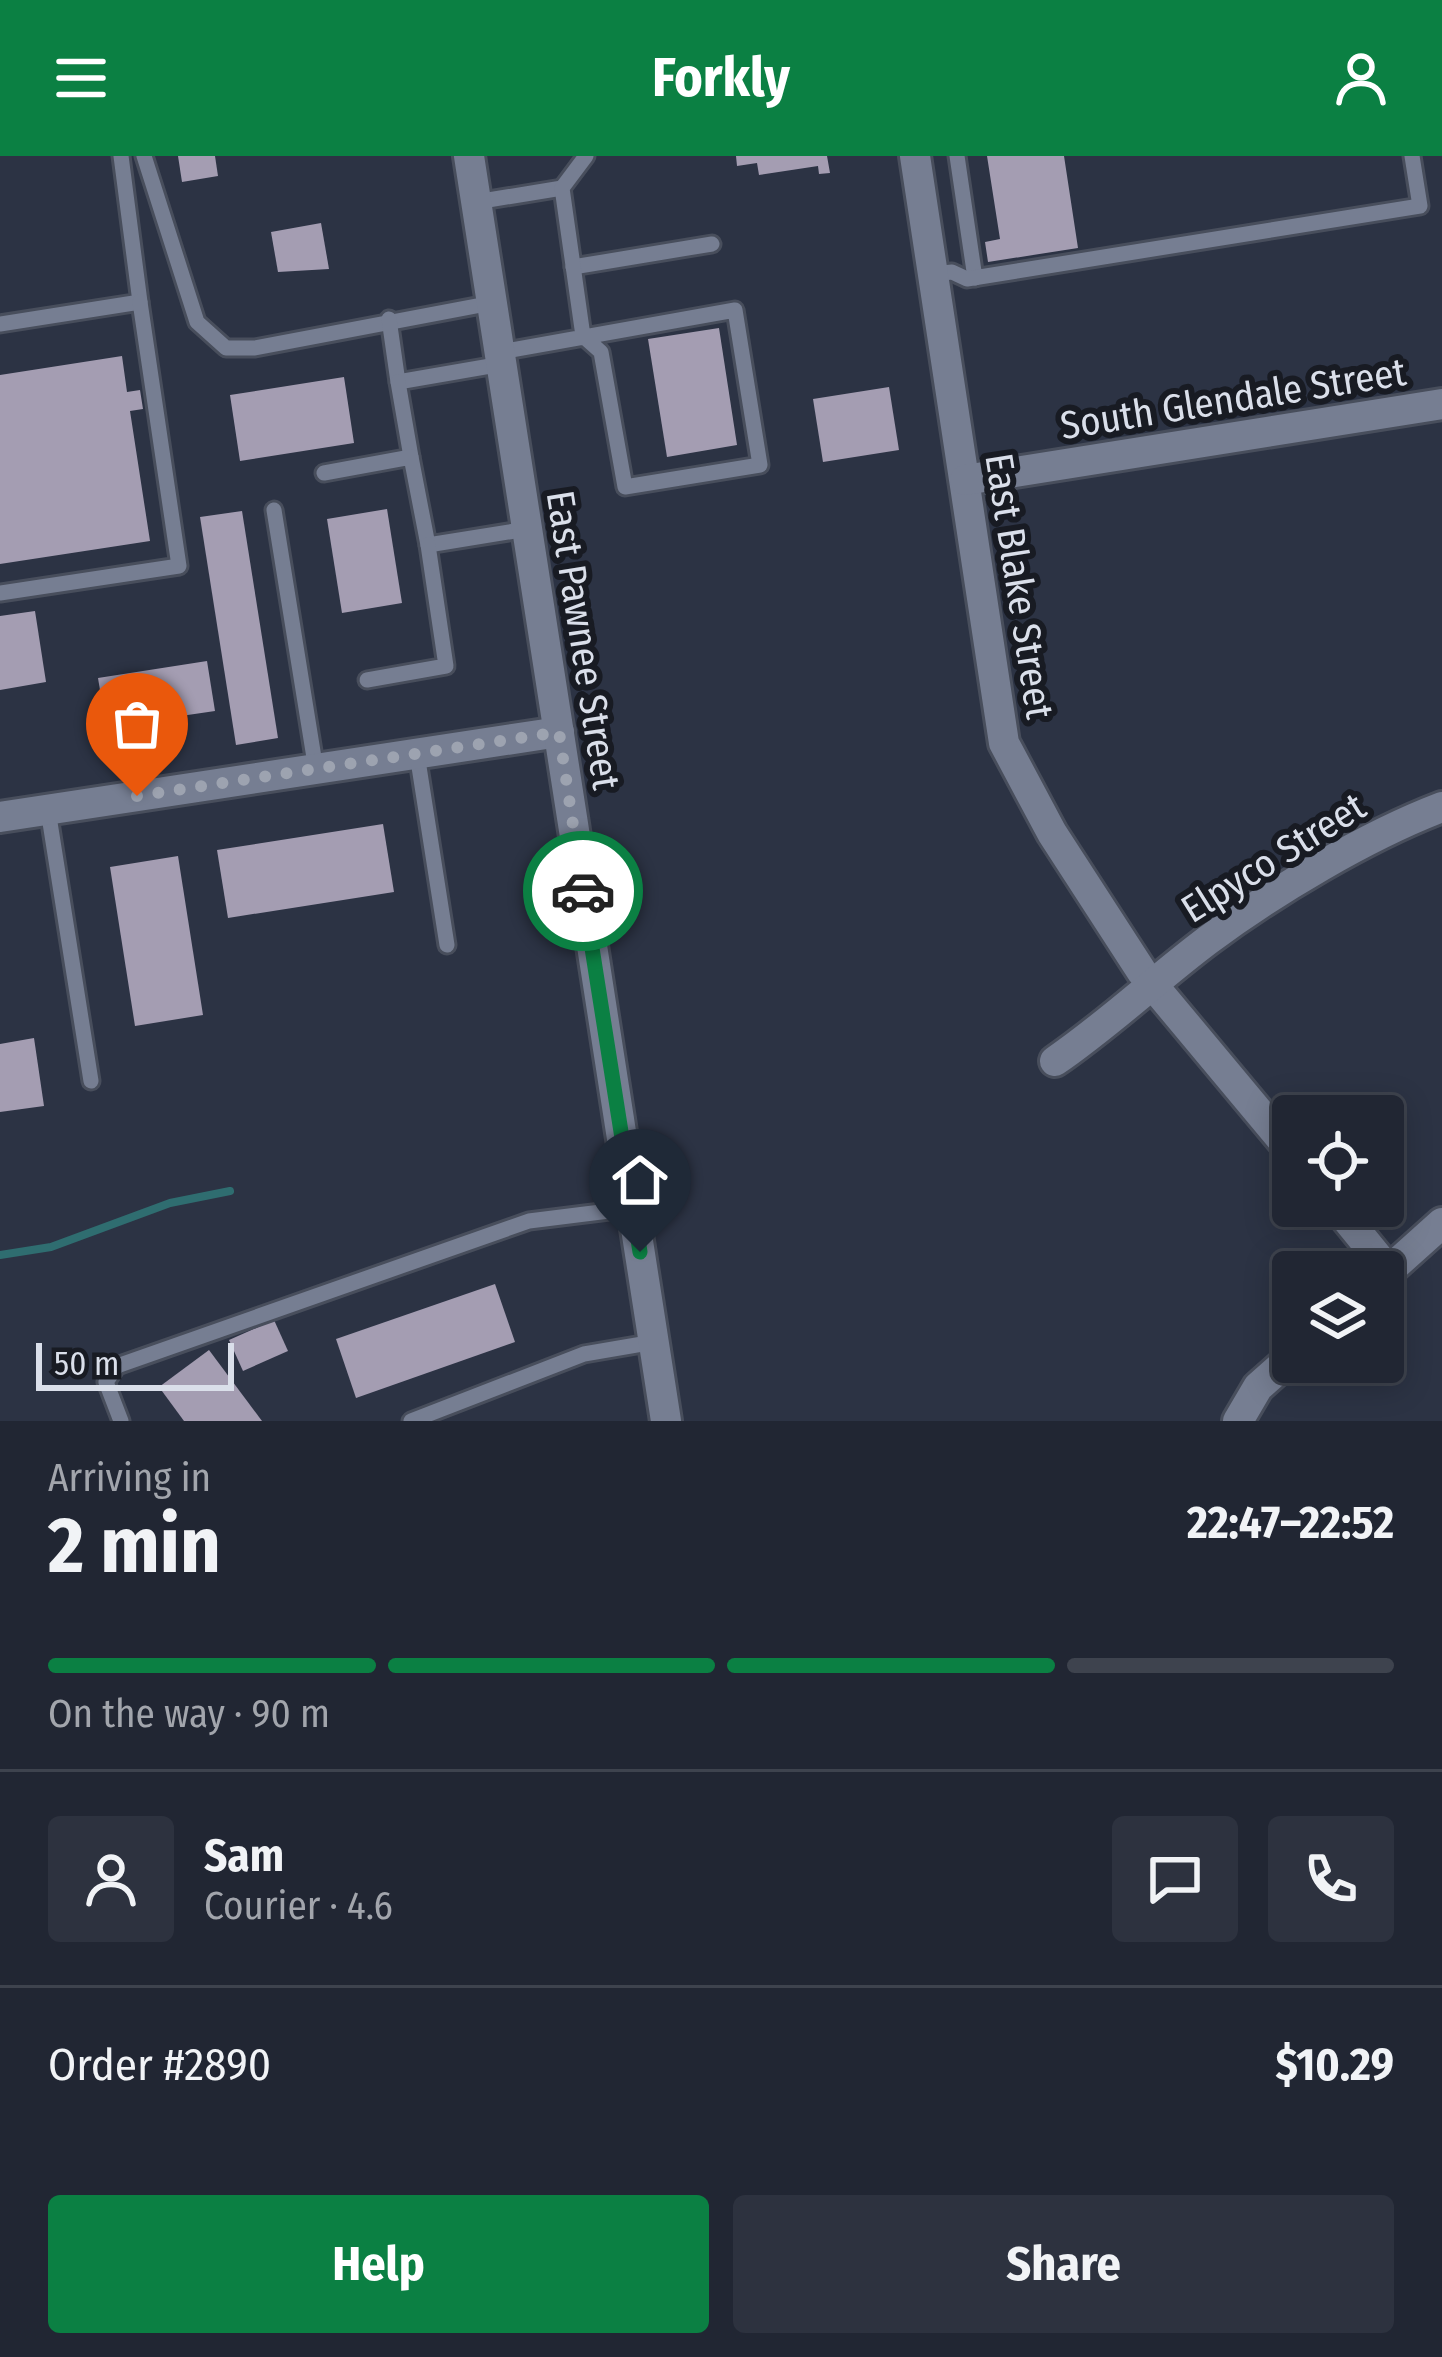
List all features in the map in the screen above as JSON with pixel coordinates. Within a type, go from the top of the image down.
[{"type":"street","name":"East Pawnee Street","points":[[469,156],[666,1421]]},
{"type":"street","name":"East Blake Street","points":[[915,156],[1004,743],[1052,833],[1154,986],[1272,1128]]},
{"type":"street","name":"South Glendale Street","points":[[965,480],[1442,404]]},
{"type":"street","points":[[0,817],[559,732]]},
{"type":"street","name":"Elpyco Street","points":[[1055,1061],[1210,939],[1370,839],[1442,807]]},
{"type":"street","points":[[1404,1258],[1442,1223]]},
{"type":"street","points":[[1238,1421],[1258,1387],[1272,1375]]},
{"type":"lane","points":[[0,593],[179,566],[121,156]]},
{"type":"lane","points":[[144,156],[197,322],[226,348],[255,348],[492,303]]},
{"type":"lane","points":[[476,202],[562,188],[586,156]]},
{"type":"lane","points":[[957,156],[975,278]]},
{"type":"lane","points":[[933,274],[952,272],[967,280],[1420,206],[1412,156]]},
{"type":"lane","points":[[398,382],[583,336],[735,310],[760,465],[625,487],[601,352],[583,336],[562,188]]},
{"type":"lane","points":[[573,267],[712,244]]},
{"type":"lane","points":[[0,324],[140,302]]},
{"type":"lane","points":[[367,680],[446,666],[389,319]]},
{"type":"lane","points":[[324,473],[411,458]]},
{"type":"lane","points":[[274,510],[316,770]]},
{"type":"lane","points":[[428,545],[527,529]]},
{"type":"lane","points":[[417,754],[447,945]]},
{"type":"lane","points":[[48,810],[91,1081]]},
{"type":"lane","points":[[121,1421],[106,1382],[117,1366],[529,1222],[633,1208]]},
{"type":"lane","points":[[411,1421],[584,1354],[654,1342]]},
{"type":"building","points":[[178,156],[215,156],[218,176],[182,182]]},
{"type":"building","points":[[736,156],[827,156],[830,173],[819,174],[818,166],[759,175],[757,163],[737,166]]},
{"type":"building","points":[[987,156],[1064,156],[1078,248],[988,262],[985,242],[1000,239]]},
{"type":"building","points":[[321,223],[329,269],[278,272],[271,232]]},
{"type":"building","points":[[719,328],[737,445],[667,457],[648,339]]},
{"type":"building","points":[[122,356],[127,392],[140,390],[143,409],[130,411],[150,541],[0,564],[0,375]]},
{"type":"building","points":[[344,377],[354,443],[240,461],[230,395]]},
{"type":"building","points":[[889,387],[899,450],[823,462],[813,399]]},
{"type":"building","points":[[387,509],[402,603],[342,613],[327,519]]},
{"type":"building","points":[[242,511],[278,738],[236,745],[200,517]]},
{"type":"building","points":[[35,611],[46,682],[0,690],[0,616]]},
{"type":"building","points":[[207,661],[215,711],[106,727],[98,678]]},
{"type":"building","points":[[383,824],[394,892],[228,918],[217,850]]},
{"type":"building","points":[[178,856],[203,1015],[135,1026],[110,867]]},
{"type":"building","points":[[34,1038],[44,1106],[0,1112],[0,1044]]},
{"type":"building","points":[[495,1284],[515,1342],[356,1398],[336,1339]]},
{"type":"building","points":[[274,1320],[288,1351],[243,1371],[229,1340]]},
{"type":"building","points":[[209,1350],[262,1421],[184,1421],[159,1387]]},
{"type":"waterway","points":[[0,1255],[51,1247],[170,1203],[230,1191]]},
{"type":"way so far","points":[[137,796],[559,732],[583,891]]},
{"type":"route","points":[[583,891],[640,1252]]}]
